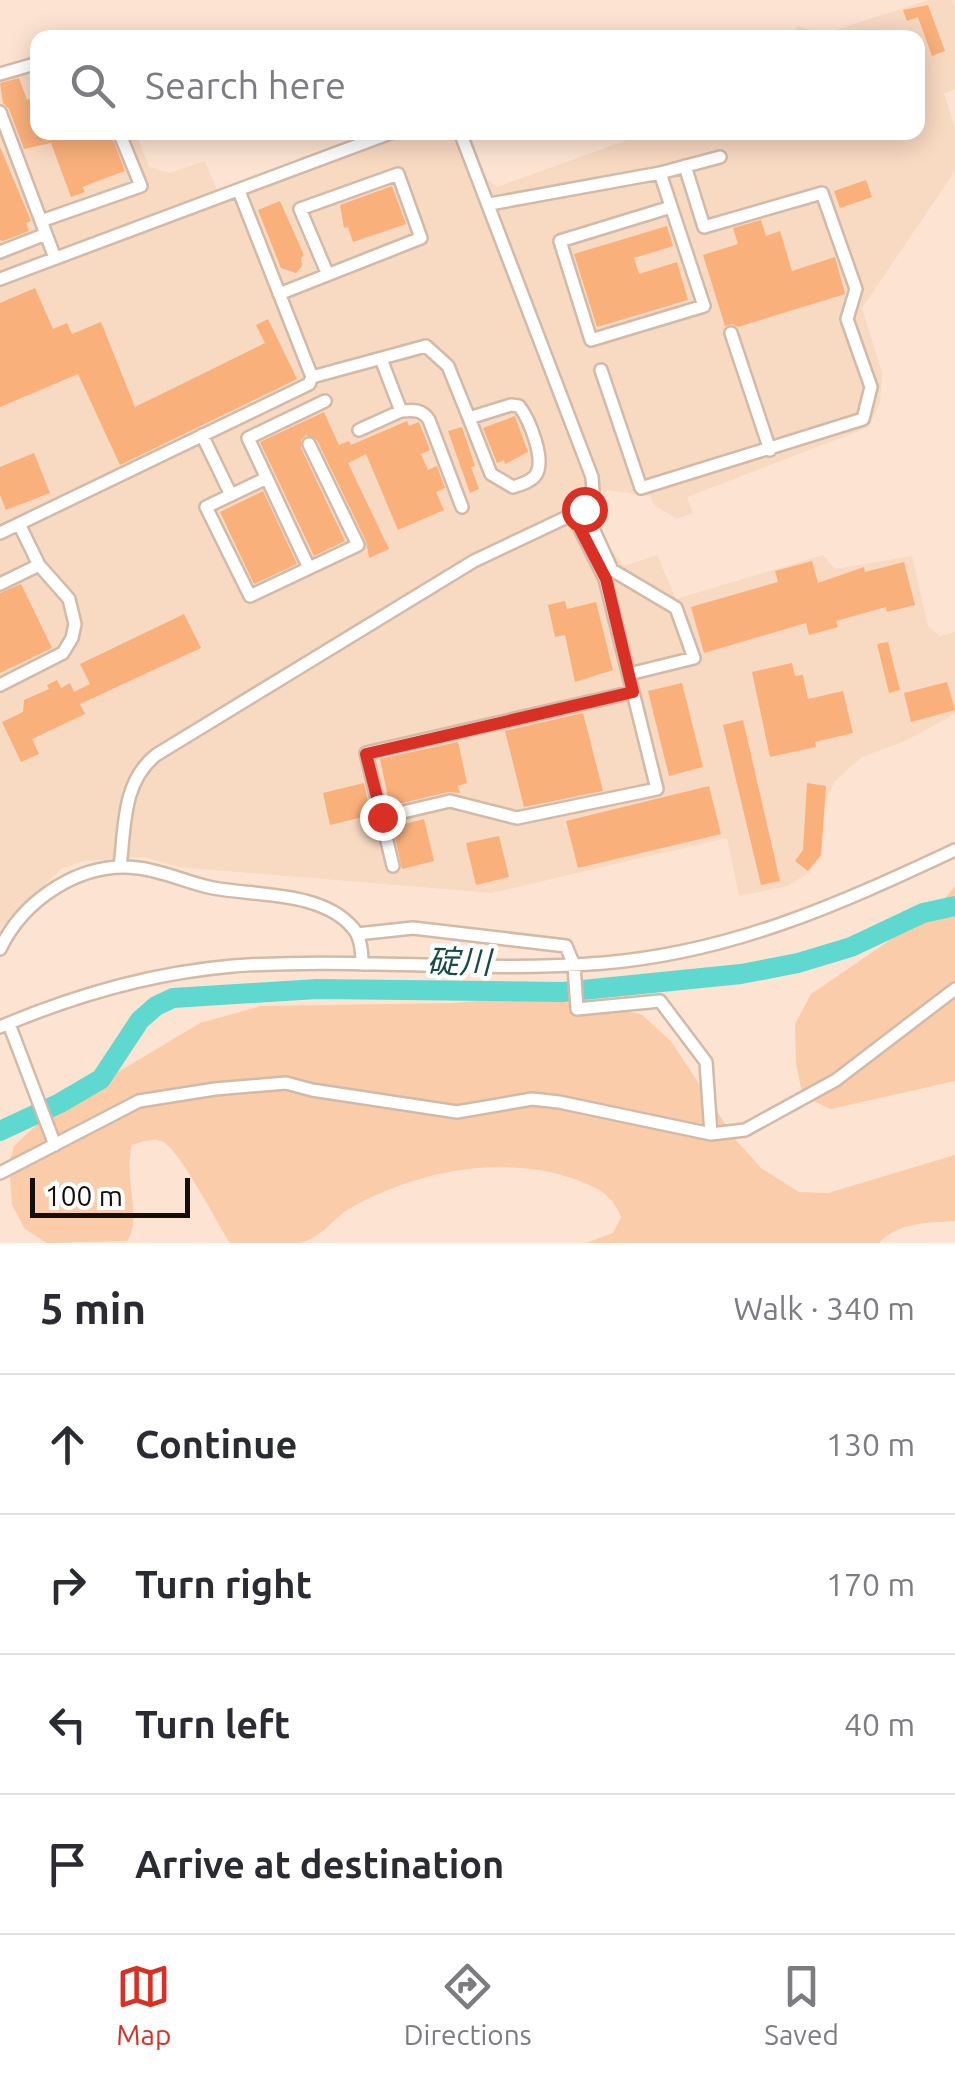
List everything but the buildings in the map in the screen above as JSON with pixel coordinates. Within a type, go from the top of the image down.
[{"type":"street","points":[[0,74],[30,65]]},
{"type":"street","points":[[0,112],[54,258]]},
{"type":"street","points":[[41,221],[140,186],[122,140]]},
{"type":"street","points":[[0,279],[372,140]]},
{"type":"street","points":[[120,868],[132,782],[140,768],[156,755],[474,560],[579,512],[593,492],[592,477],[463,140]]},
{"type":"street","points":[[490,204],[660,173],[720,156]]},
{"type":"street","points":[[601,370],[641,488],[863,419],[871,388],[848,320],[856,289],[822,193],[704,226],[685,166]]},
{"type":"street","points":[[660,173],[704,306],[591,340],[560,240],[671,207]]},
{"type":"street","points":[[279,294],[328,275],[421,238],[398,174],[300,210],[328,275]]},
{"type":"street","points":[[239,191],[312,377]]},
{"type":"street","points":[[0,252],[46,234]]},
{"type":"street","points":[[731,333],[770,450]]},
{"type":"street","points":[[0,533],[308,384],[312,377],[426,346],[448,366],[468,418],[491,474],[512,487],[534,478],[539,457],[518,406],[468,418]]},
{"type":"street","points":[[381,359],[400,412]]},
{"type":"street","points":[[309,568],[248,438],[325,400]]},
{"type":"street","points":[[359,430],[400,412],[413,410],[424,414],[462,507]]},
{"type":"street","points":[[202,436],[230,494]]},
{"type":"street","points":[[267,478],[206,507],[250,596],[358,545],[309,444]]},
{"type":"street","points":[[579,512],[612,570],[676,608],[694,658],[629,674]]},
{"type":"street","points":[[382,817],[450,801],[517,818],[657,789],[606,579],[579,512]]},
{"type":"street","points":[[0,685],[63,654],[72,638],[74,612],[69,600],[62,587],[39,565],[19,524]]},
{"type":"street","points":[[0,584],[39,565]]},
{"type":"street","points":[[394,866],[366,754],[633,692]]},
{"type":"street","points":[[55,1144],[4,1026],[67,1000],[167,975],[234,966],[574,965],[676,953],[813,915],[955,850]]},
{"type":"street","points":[[0,949],[16,921],[56,887],[80,876],[120,868],[304,901],[342,918],[357,934],[362,964]]},
{"type":"street","points":[[357,934],[414,928],[566,946],[574,965],[577,1009],[660,1000],[706,1062],[712,1134]]},
{"type":"street","points":[[0,1173],[139,1101],[286,1083],[343,1096],[457,1112],[532,1099],[712,1134],[745,1130],[836,1080],[955,989]]},
{"type":"shaded area","points":[[929,0],[953,0],[955,7],[955,89],[944,94],[955,127],[955,171],[862,308],[882,373],[880,403],[869,427],[687,497],[693,513],[677,519],[654,505],[650,496],[607,490],[594,513],[607,545],[624,566],[657,555],[676,599],[823,555],[835,569],[912,556],[928,626],[940,636],[955,632],[955,714],[905,741],[862,757],[835,781],[825,803],[821,856],[810,872],[788,886],[739,896],[727,838],[492,893],[179,867],[144,857],[83,861],[61,869],[0,928],[0,68],[30,59],[30,140],[139,140],[149,167],[170,173],[205,161],[217,190],[352,140],[472,140],[487,179],[497,187],[628,140],[925,140],[925,30],[835,30]]},
{"type":"shaded area","points":[[955,886],[955,1081],[831,1109],[813,1101],[801,1088],[795,1024],[811,994],[937,908]]},
{"type":"shaded area","points":[[527,996],[641,1014],[671,1041],[735,1139],[761,1168],[799,1192],[828,1193],[955,1155],[955,1221],[904,1227],[879,1243],[586,1243],[613,1233],[621,1217],[604,1193],[549,1172],[491,1167],[431,1176],[402,1185],[349,1209],[306,1241],[230,1243],[178,1158],[163,1142],[155,1140],[132,1145],[133,1222],[127,1241],[47,1243],[25,1229],[12,1205],[9,1164],[14,1146],[48,1114],[200,1023],[261,1006],[454,1003]]},
{"type":"waterway","name":"碇川","points":[[0,1131],[101,1079],[140,1020],[173,998],[317,989],[563,992],[741,974],[851,947],[923,913],[955,906]]},
{"type":"route","points":[[382,817],[366,754],[633,692],[606,579],[573,515],[584,509]]}]
